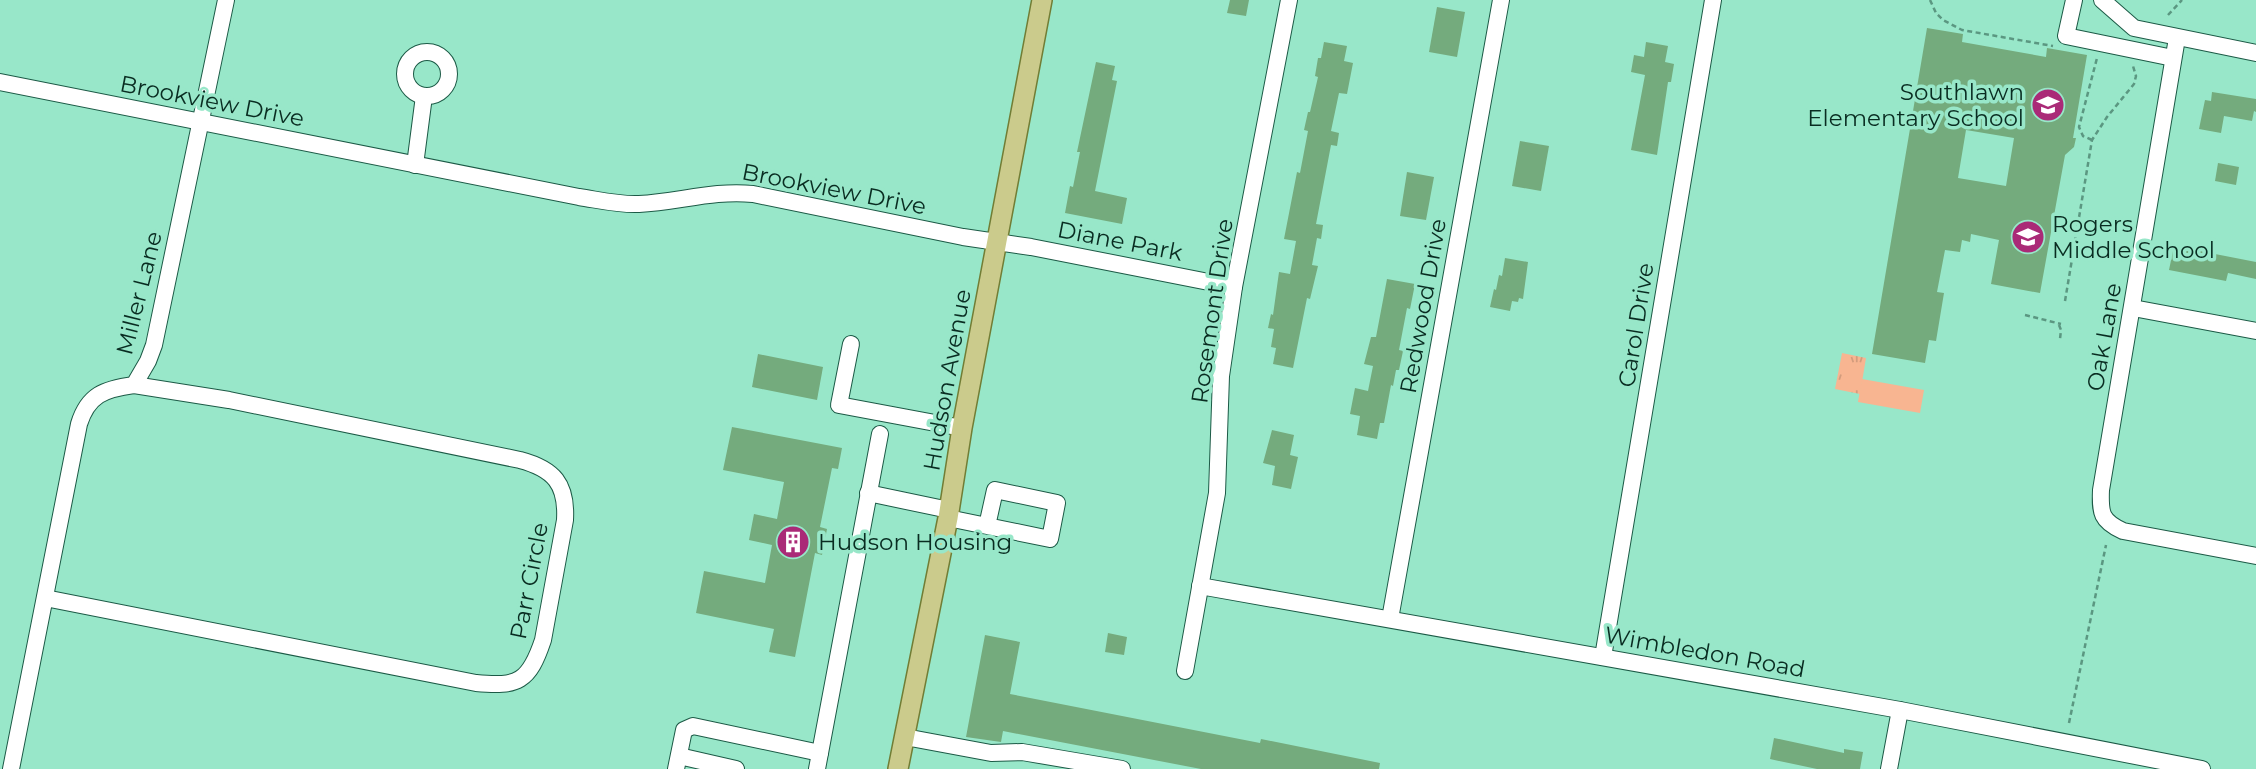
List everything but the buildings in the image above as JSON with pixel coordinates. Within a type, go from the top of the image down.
[{"type":"main road","name":"Hudson Avenue","points":[[898,769],[948,514],[1042,0]]},
{"type":"street","name":"Miller Lane","points":[[11,769],[82,412],[98,395],[134,385],[154,345],[226,0]]},
{"type":"street","name":"Rosemont Drive","points":[[1185,671],[1217,493],[1221,376],[1234,287],[1289,0]]},
{"type":"street","name":"Redwood Drive","points":[[1390,619],[1501,0]]},
{"type":"street","name":"Carol Drive","points":[[1603,657],[1713,0]]},
{"type":"street","points":[[2074,0],[2066,36],[2173,58]]},
{"type":"street","points":[[2102,0],[2134,28],[2256,53]]},
{"type":"street","name":"Oak Lane","points":[[2177,38],[2100,505],[2104,519],[2123,531],[2256,556]]},
{"type":"street","name":"Brookview Drive","points":[[0,82],[619,204],[661,202],[720,193],[753,194],[997,243]]},
{"type":"street","points":[[415,165],[424,96]]},
{"type":"street","name":"Diane Park","points":[[997,243],[1031,247],[1234,287]]},
{"type":"street","points":[[2133,308],[2256,331]]},
{"type":"street","points":[[851,344],[839,405],[962,428]]},
{"type":"street","name":"Parr Circle","points":[[45,598],[476,683],[514,683],[533,666],[543,640],[565,512],[563,493],[557,480],[548,471],[520,460],[242,402],[134,385]]},
{"type":"street","points":[[736,769],[678,763],[684,730],[693,726],[819,761],[880,435]]},
{"type":"street","points":[[868,493],[988,526],[1050,539],[1057,503],[995,490],[988,526]]},
{"type":"street","name":"Wimbledon Road","points":[[1200,586],[1900,710],[2202,769]]},
{"type":"street","points":[[1889,769],[1900,710]]},
{"type":"street","points":[[905,737],[991,753],[1023,752],[1122,769]]},
{"type":"path","points":[[1930,0],[1943,20],[1962,30],[2056,46]]},
{"type":"path","points":[[2168,15],[2182,0]]},
{"type":"path","points":[[2092,140],[2083,136],[2080,127],[2098,53]]},
{"type":"path","points":[[2065,301],[2092,140],[2106,117],[2134,84],[2136,76],[2130,62]]},
{"type":"path","points":[[2025,315],[2060,325],[2060,339]]},
{"type":"path","points":[[2069,723],[2106,545]]},
{"type":"green space","points":[[1842,353],[1866,358],[1860,394],[1835,389]]},
{"type":"green space","points":[[1862,379],[1924,390],[1920,413],[1858,402]]},
{"type":"place","name":"Southlawn Elementary School","points":[[2048,105]]},
{"type":"place","name":"Rogers Middle School","points":[[2028,237]]},
{"type":"place","name":"Hudson Housing","points":[[793,542]]}]
